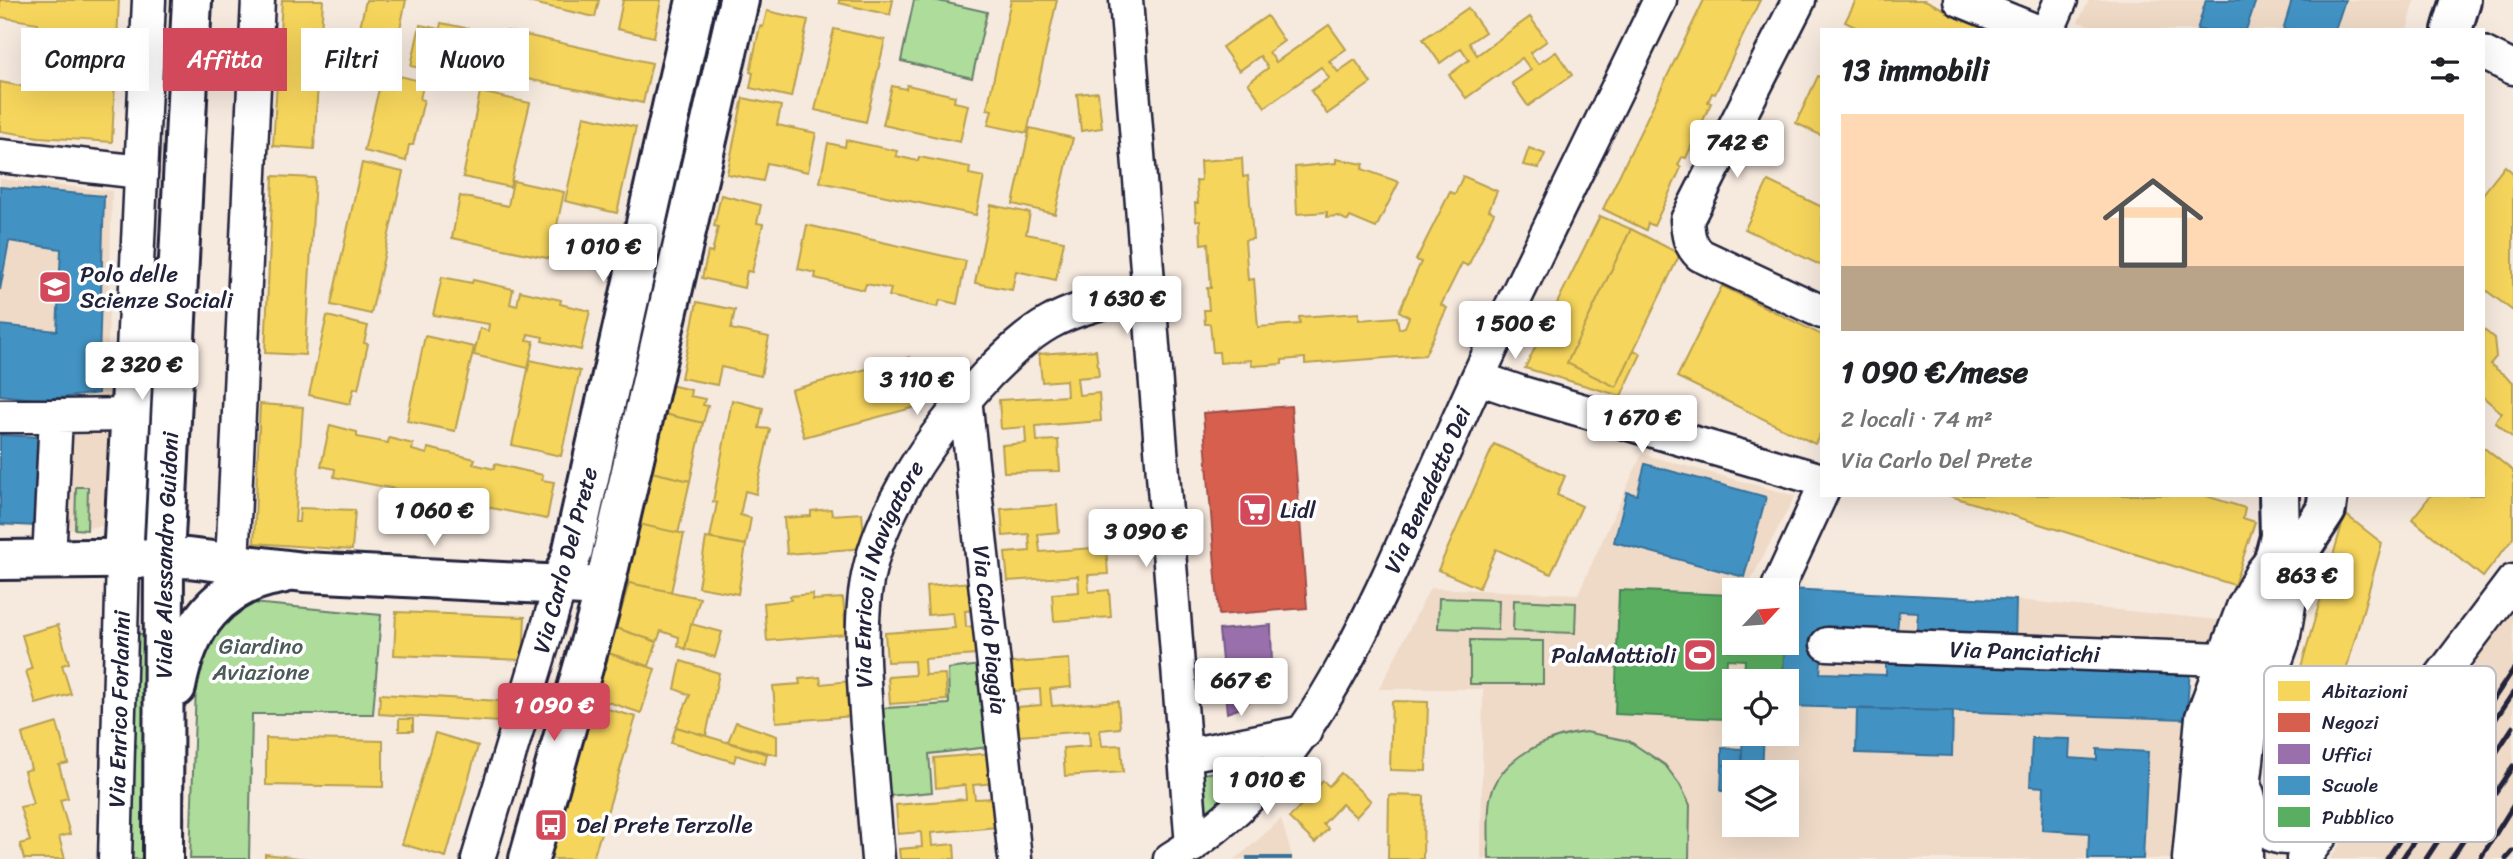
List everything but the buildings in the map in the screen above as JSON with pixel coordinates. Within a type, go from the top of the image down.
[{"type":"main road","name":"Viale Alessandro Guidoni","points":[[176,558],[180,249],[192,0]]},
{"type":"main road","name":"Viale Alessandro Guidoni","points":[[163,859],[176,558],[215,0]]},
{"type":"main road","name":"Via Carlo Del Prete","points":[[561,583],[572,554],[696,0]]},
{"type":"main road","name":"Via Carlo Del Prete","points":[[529,859],[602,599],[739,0]]},
{"type":"main road","points":[[2453,28],[2461,0]]},
{"type":"main road","points":[[123,559],[133,367],[180,249]]},
{"type":"main road","points":[[2279,497],[2280,530],[2289,551]]},
{"type":"main road","points":[[2215,859],[2216,797],[2222,737],[2232,699],[2239,652],[2278,604],[2289,551],[2324,515],[2328,497]]},
{"type":"main road","points":[[0,561],[176,558],[304,572],[561,583],[602,599]]},
{"type":"main road","points":[[165,775],[170,717],[177,678],[190,639],[200,622],[222,597],[241,586],[263,577],[304,572]]},
{"type":"street","points":[[133,367],[149,0]]},
{"type":"street","points":[[232,564],[258,0]]},
{"type":"street","points":[[1126,0],[1187,755],[1181,852]]},
{"type":"street","name":"Via Benedetto Dei","points":[[1181,852],[1259,789],[1305,732],[1347,663],[1478,378],[1660,0]]},
{"type":"street","points":[[1799,0],[1688,220],[1688,233],[1691,246],[1700,255],[1820,311]]},
{"type":"street","points":[[1959,0],[2029,28]]},
{"type":"street","points":[[2049,28],[2061,0]]},
{"type":"street","points":[[2485,54],[2513,68]]},
{"type":"street","points":[[682,56],[724,66]]},
{"type":"street","points":[[0,156],[141,172]]},
{"type":"street","name":"Via Enrico il Navigatore","points":[[878,859],[862,652],[868,576],[877,544],[898,496],[933,440],[965,398],[1034,331],[1072,312],[1150,290]]},
{"type":"street","points":[[630,298],[668,307]]},
{"type":"street","points":[[1478,378],[1820,479]]},
{"type":"street","name":"Via Carlo Piaggia","points":[[965,398],[1015,859]]},
{"type":"street","points":[[0,416],[130,415]]},
{"type":"street","points":[[49,560],[56,416]]},
{"type":"street","points":[[1782,578],[1820,496]]},
{"type":"street","points":[[2274,666],[2283,641],[2289,597],[2289,551]]},
{"type":"street","name":"Via Enrico Forlanini","points":[[114,859],[123,559]]},
{"type":"street","points":[[2449,666],[2513,581]]},
{"type":"street","name":"Via Carlo Del Prete","points":[[478,859],[561,583]]},
{"type":"street","name":"Via Carlo Del Prete","points":[[493,859],[558,636],[602,599]]},
{"type":"street","name":"Via Panciatichi","points":[[1827,644],[2239,652]]},
{"type":"street","points":[[2189,859],[2202,717],[2239,652]]},
{"type":"street","points":[[2246,859],[2245,779],[2250,734],[2264,695]]},
{"type":"street","points":[[1187,755],[1305,732]]},
{"type":"street","points":[[2245,779],[2254,816],[2264,830]]},
{"type":"street","points":[[2303,859],[2316,842]]},
{"type":"shaded area","points":[[2089,0],[2415,0],[2408,28],[2097,28],[2078,22]]},
{"type":"shaded area","name":"Polo delle Scienze Sociali","points":[[0,179],[112,191],[107,383],[117,415],[108,525],[67,530],[0,526]]},
{"type":"shaded area","points":[[1642,454],[1795,496],[1752,578],[1722,578],[1722,655],[1799,655],[1799,590],[2016,600],[2219,620],[2210,642],[2193,641],[2174,859],[1481,859],[1483,689],[1379,689],[1430,588],[1578,594]]},
{"type":"shaded area","points":[[2513,589],[2513,859],[2330,859],[2341,842],[2496,842],[2496,666],[2459,666]]},
{"type":"shaded area","points":[[1281,819],[1293,859],[1234,859],[1243,853]]},
{"type":"green space","points":[[712,0],[723,0],[710,56],[700,53]]},
{"type":"green space","points":[[914,0],[934,0],[987,12],[972,78],[901,61]]},
{"type":"green space","points":[[695,85],[703,87],[657,294],[648,292]]},
{"type":"green space","points":[[76,487],[88,487],[87,530],[75,529]]},
{"type":"green space","points":[[1439,598],[1499,600],[1498,630],[1438,628]]},
{"type":"green space","points":[[1514,600],[1576,603],[1575,633],[1513,631]]},
{"type":"green space","name":"Giardino Aviazione","points":[[252,603],[381,615],[373,714],[252,714],[249,859],[190,859],[197,656],[230,607]]},
{"type":"green space","points":[[133,634],[143,634],[146,637],[144,859],[129,859]]},
{"type":"green space","points":[[1470,640],[1543,641],[1543,684],[1470,684]]},
{"type":"green space","points":[[990,664],[997,746],[929,754],[932,792],[877,797],[871,709],[949,704],[948,669]]},
{"type":"green space","points":[[1586,732],[1629,741],[1665,765],[1680,785],[1690,805],[1689,859],[1489,859],[1490,799],[1503,771],[1514,760],[1541,744]]},
{"type":"green space","points":[[1252,766],[1253,769],[1207,819],[1204,817],[1203,774]]},
{"type":"railway","points":[[2496,696],[2513,670]]},
{"type":"railway","points":[[2496,718],[2513,693]]},
{"type":"railway","points":[[2496,753],[2513,727]]},
{"type":"railway","points":[[2496,792],[2513,766]]},
{"type":"railway","points":[[2496,833],[2513,806]]},
{"type":"railway","points":[[2387,859],[2398,842]]},
{"type":"railway","points":[[2402,859],[2413,842]]},
{"type":"railway","points":[[2426,859],[2437,842]]},
{"type":"railway","points":[[2451,859],[2462,842]]},
{"type":"railway","points":[[2480,859],[2491,842]]},
{"type":"railway","points":[[2506,859],[2513,851]]},
{"type":"place","name":"Polo delle Scienze Sociali","points":[[55,287]]},
{"type":"place","name":"Lidl","points":[[1255,510]]},
{"type":"place","name":"PalaMattioli","points":[[1700,655]]},
{"type":"place","name":"Del Prete Terzolle","points":[[551,825]]}]
